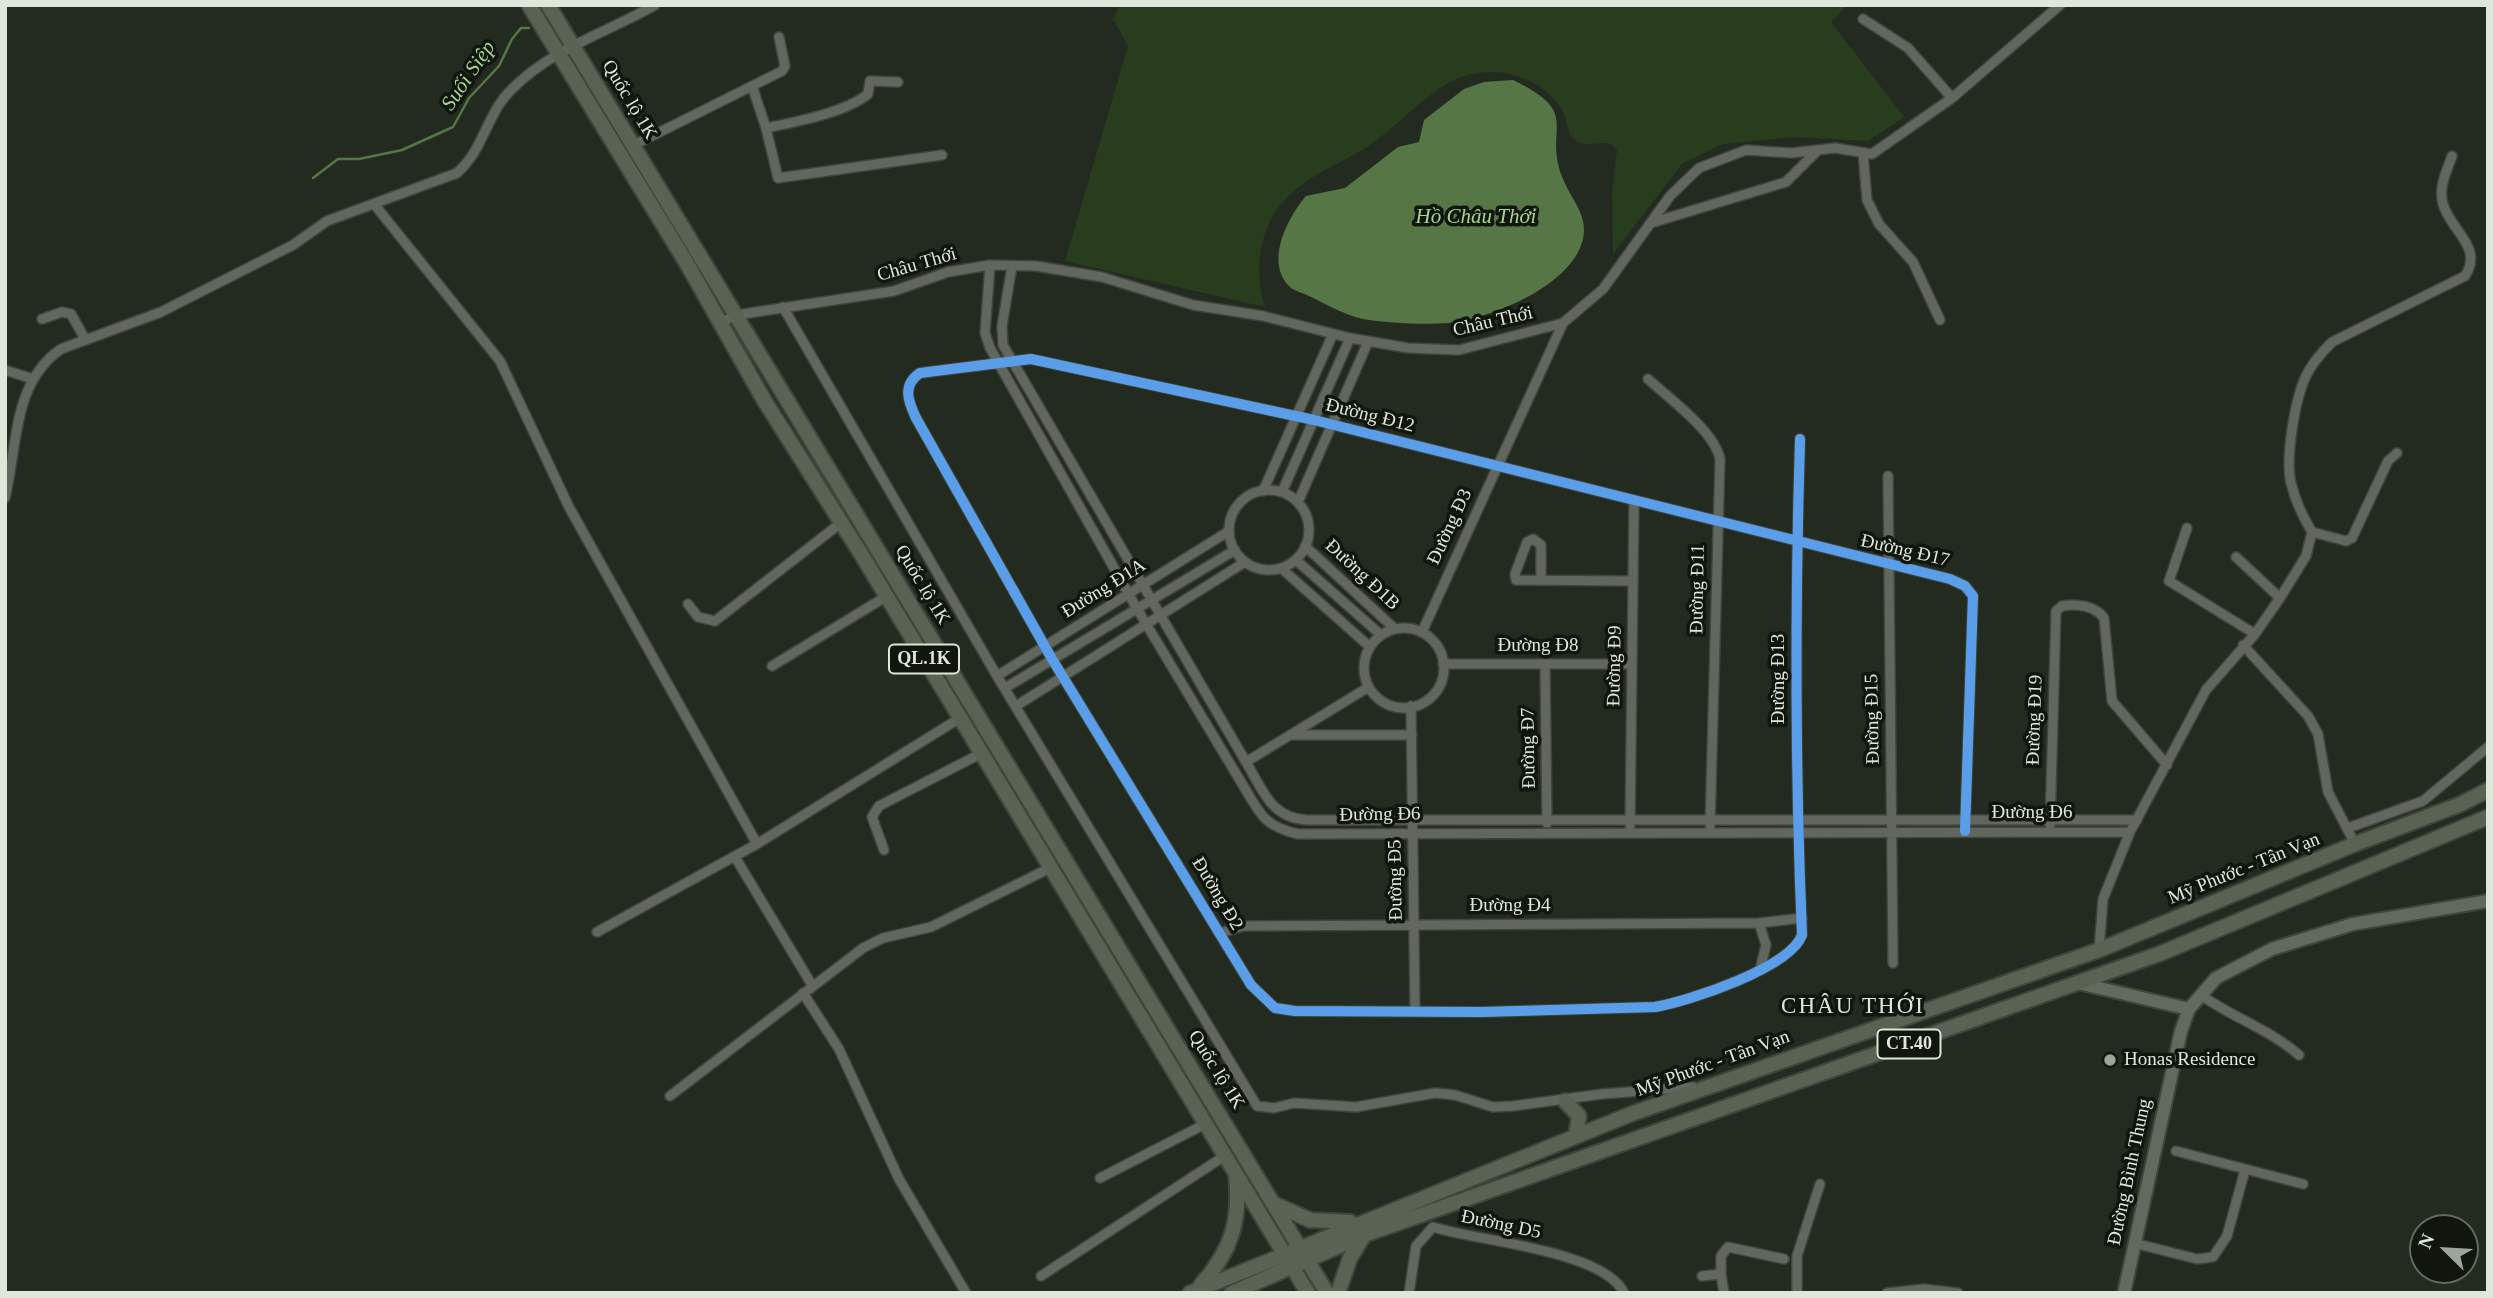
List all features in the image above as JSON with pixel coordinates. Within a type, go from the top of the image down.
[{"type":"main road","name":"Quốc lộ 1K","points":[[548,5],[1327,1293]]},
{"type":"main road","name":"Quốc lộ 1K","points":[[530,7],[722,322],[764,400],[842,522],[1308,1293]]},
{"type":"main road","name":"Mỹ Phước - Tân Vạn","points":[[1232,1293],[1303,1253],[1576,1135],[1706,1086],[2099,950],[2354,844],[2461,804],[2488,790]]},
{"type":"main road","name":"Mỹ Phước - Tân Vạn","points":[[1361,1229],[1443,1208],[1573,1159],[2078,983],[2488,817]]},
{"type":"main road","points":[[2099,950],[2102,974]]},
{"type":"main road","points":[[1565,1101],[1579,1116],[1576,1135]]},
{"type":"main road","points":[[1194,1291],[1224,1256],[1233,1238],[1238,1218],[1236,1171]]},
{"type":"main road","points":[[1274,1204],[1310,1220],[1361,1229],[1338,1293]]},
{"type":"main road","name":"Mỹ Phước - Tân Vạn","points":[[1194,1291],[1288,1260]]},
{"type":"street","points":[[1940,320],[1913,261],[1880,224],[1867,200],[1863,153],[1872,154],[1952,98],[2030,34],[2060,5]]},
{"type":"street","points":[[5,498],[21,407],[33,379],[49,357],[85,340],[161,312],[293,245],[327,221],[457,173],[472,160],[498,104],[513,88],[573,46],[649,7]]},
{"type":"street","points":[[1863,19],[1908,48],[1952,98]]},
{"type":"street","points":[[634,145],[782,71],[785,66],[779,37]]},
{"type":"street","points":[[766,128],[808,118],[864,97],[870,82],[898,82]]},
{"type":"street","points":[[752,86],[778,178],[943,155]]},
{"type":"street","name":"Châu Thới","points":[[722,322],[736,315],[894,291],[948,272],[990,265],[1036,267],[1102,277],[1193,305],[1263,316],[1368,342],[1459,350],[1563,323],[1603,289],[1683,182],[1699,168],[1715,160],[1746,150],[1791,153],[1835,148],[1863,153]]},
{"type":"street","points":[[1651,223],[1786,182],[1817,151]]},
{"type":"street","points":[[2397,453],[2388,461],[2352,538],[2346,541],[2312,532],[2301,514],[2290,480],[2291,441],[2304,379],[2319,355],[2332,342],[2465,276],[2471,266],[2472,252],[2443,204],[2441,187],[2452,156]]},
{"type":"street","points":[[374,204],[399,239],[469,319],[500,361],[569,506],[757,844]]},
{"type":"street","name":"Đường Đ6","points":[[990,265],[985,333],[999,364],[1041,442],[1205,722],[1262,817],[1277,829],[1298,834],[1547,831],[1892,832],[1965,825]]},
{"type":"street","name":"Đường Đ6","points":[[1012,266],[1001,337],[1010,360],[1246,762],[1280,814],[1293,819],[1320,820],[1892,820],[1965,825],[2050,825],[2137,820]]},
{"type":"street","points":[[783,307],[1004,688],[1257,1106],[1274,1108],[1294,1103],[1356,1107],[1435,1093],[1455,1095],[1493,1107],[1565,1101],[1602,1094],[1706,1086]]},
{"type":"street","points":[[42,319],[62,312],[71,314],[85,340]]},
{"type":"street","name":"Đường Đ3","points":[[1422,632],[1563,323]]},
{"type":"street","points":[[1262,491],[1333,334]]},
{"type":"street","points":[[1282,492],[1350,338]]},
{"type":"street","points":[[1298,502],[1368,342]]},
{"type":"street","name":"Đường Đ12","points":[[1010,360],[1031,359],[1332,424],[1717,522]]},
{"type":"street","points":[[999,364],[1010,360]]},
{"type":"street","name":"Đường Đ2","points":[[999,364],[920,373],[912,378],[907,400],[1052,659],[1251,985],[1275,1008],[1295,1011],[1415,1012],[1655,1007],[1679,1003],[1760,970],[1799,943],[1801,918]]},
{"type":"street","points":[[5,370],[33,379]]},
{"type":"street","name":"Đường Đ11","points":[[1648,379],[1718,447],[1710,831]]},
{"type":"street","points":[[1041,442],[1053,433]]},
{"type":"street","name":"Đường Đ13","points":[[1800,439],[1797,542],[1797,832],[1801,918]]},
{"type":"street","name":"Đường Đ15","points":[[1888,476],[1893,963]]},
{"type":"street","points":[[1262,491],[1282,492],[1298,502],[1309,525],[1305,546],[1296,560],[1281,568],[1263,570],[1245,562],[1235,550],[1229,531],[1235,509],[1242,500],[1262,491]]},
{"type":"street","name":"Đường Đ9","points":[[1629,831],[1634,502]]},
{"type":"street","points":[[1088,522],[1101,514]]},
{"type":"street","points":[[688,604],[698,617],[716,621],[842,522]]},
{"type":"street","name":"Đường Đ17","points":[[1717,522],[1950,579],[1965,586],[1973,596],[1965,825]]},
{"type":"street","points":[[2188,528],[2169,581],[2255,634]]},
{"type":"street","name":"Đường Đ1A","points":[[997,676],[1229,531]]},
{"type":"street","points":[[2099,950],[2103,899],[2130,832],[2206,690],[2255,634],[2280,598],[2306,556],[2312,532]]},
{"type":"street","points":[[1541,580],[1541,545],[1533,540],[1527,542],[1514,578],[1541,580],[1633,581]]},
{"type":"street","name":"Đường Đ1B","points":[[1305,546],[1395,629]]},
{"type":"street","name":"Đường Đ1A","points":[[1004,688],[1235,550]]},
{"type":"street","points":[[2236,557],[2280,598]]},
{"type":"street","name":"Đường Đ1B","points":[[1296,560],[1381,635]]},
{"type":"street","points":[[1016,706],[1245,562]]},
{"type":"street","points":[[1281,568],[1370,647]]},
{"type":"street","points":[[1330,611],[1349,587]]},
{"type":"street","points":[[772,666],[887,596]]},
{"type":"street","name":"Đường Đ19","points":[[2050,825],[2056,611],[2072,604],[2100,612],[2105,618],[2112,701],[2167,765]]},
{"type":"street","points":[[1395,629],[1422,632],[1440,651],[1443,664],[1438,688],[1430,698],[1411,706],[1385,703],[1367,688],[1364,664],[1370,647],[1381,635],[1395,629]]},
{"type":"street","points":[[2243,645],[2308,716],[2318,734],[2328,792],[2354,844]]},
{"type":"street","name":"Đường Đ8","points":[[1443,664],[1632,664]]},
{"type":"street","name":"Đường Đ7","points":[[1545,664],[1547,831]]},
{"type":"street","points":[[1246,762],[1367,688]]},
{"type":"street","name":"Đường Đ5","points":[[1411,706],[1415,1012]]},
{"type":"street","points":[[1205,722],[1218,714]]},
{"type":"street","points":[[597,932],[735,857],[960,718]]},
{"type":"street","points":[[1290,735],[1412,735]]},
{"type":"street","points":[[2348,828],[2423,801],[2488,747]]},
{"type":"street","points":[[884,850],[872,817],[879,806],[982,752]]},
{"type":"street","points":[[1247,792],[1260,785]]},
{"type":"street","points":[[1320,820],[1320,834]]},
{"type":"street","points":[[1491,820],[1491,832]]},
{"type":"street","name":"Đường Đ6","points":[[2050,825],[2130,832]]},
{"type":"street","points":[[735,857],[812,985]]},
{"type":"street","points":[[670,1096],[863,947],[895,935],[931,927],[1050,868]]},
{"type":"street","name":"Đường Bình Thung","points":[[2123,1293],[2181,1031],[2189,1009],[2216,978],[2230,968],[2320,932],[2488,901]]},
{"type":"street","name":"Đường Đ4","points":[[1220,933],[1243,926],[1759,923],[1801,918]]},
{"type":"street","points":[[1759,923],[1766,945],[1760,970]]},
{"type":"street","points":[[2078,983],[2189,1009]]},
{"type":"street","points":[[803,993],[839,1049],[900,1179],[966,1293]]},
{"type":"street","points":[[2201,995],[2223,1011],[2278,1037],[2299,1055]]},
{"type":"street","points":[[1100,1178],[1207,1123]]},
{"type":"street","points":[[2176,1151],[2304,1184]]},
{"type":"street","points":[[1041,1276],[1226,1155]]},
{"type":"street","points":[[2134,1243],[2197,1259],[2213,1257],[2227,1236],[2245,1170]]},
{"type":"street","points":[[1797,1293],[1797,1256],[1820,1184]]},
{"type":"street","points":[[1433,1227],[1443,1208]]},
{"type":"street","name":"Đường D5","points":[[1409,1293],[1416,1246],[1433,1227],[1521,1245],[1581,1263],[1618,1281],[1624,1293]]},
{"type":"street","points":[[1724,1293],[1721,1256],[1728,1247],[1784,1259]]},
{"type":"street","points":[[1702,1276],[1721,1274]]},
{"type":"street","points":[[1887,1293],[1924,1289],[1958,1293]]},
{"type":"shaded area","points":[[1120,5],[1847,5],[1831,22],[1904,117],[1868,141],[1795,137],[1723,144],[1682,164],[1613,254],[1612,193],[1617,150],[1607,143],[1579,143],[1570,133],[1560,106],[1547,92],[1531,82],[1498,72],[1461,77],[1429,96],[1377,140],[1307,181],[1284,201],[1268,225],[1261,248],[1259,272],[1265,307],[1065,261],[1128,46],[1113,19]]},
{"type":"water","name":"Hồ Châu Thới","points":[[1513,80],[1548,102],[1554,113],[1557,123],[1558,161],[1563,179],[1584,224],[1579,249],[1568,266],[1552,281],[1532,295],[1488,314],[1448,323],[1428,324],[1363,319],[1290,287],[1282,277],[1279,253],[1286,227],[1306,196],[1345,188],[1398,147],[1419,142],[1424,120],[1464,89],[1484,82]]},
{"type":"waterway","name":"Suối Siệp","points":[[313,178],[338,159],[359,159],[402,150],[453,127],[469,98],[499,66],[512,39],[521,28],[529,28]]},
{"type":"cycle path","points":[[1800,439],[1798,501],[1797,563],[1797,687],[1802,935],[1794,947],[1759,971],[1737,981],[1691,998],[1655,1007],[1482,1012],[1295,1011],[1275,1008],[1251,985],[1052,659],[916,418],[908,394],[911,383],[920,373],[1031,359],[1314,420],[1950,579],[1965,586],[1973,596],[1965,831]]},
{"type":"place","name":"Honas Residence","points":[[2110,1060]]},
{"type":"district","name":"CHÂU THỚI","points":[[1853,1007]]}]
